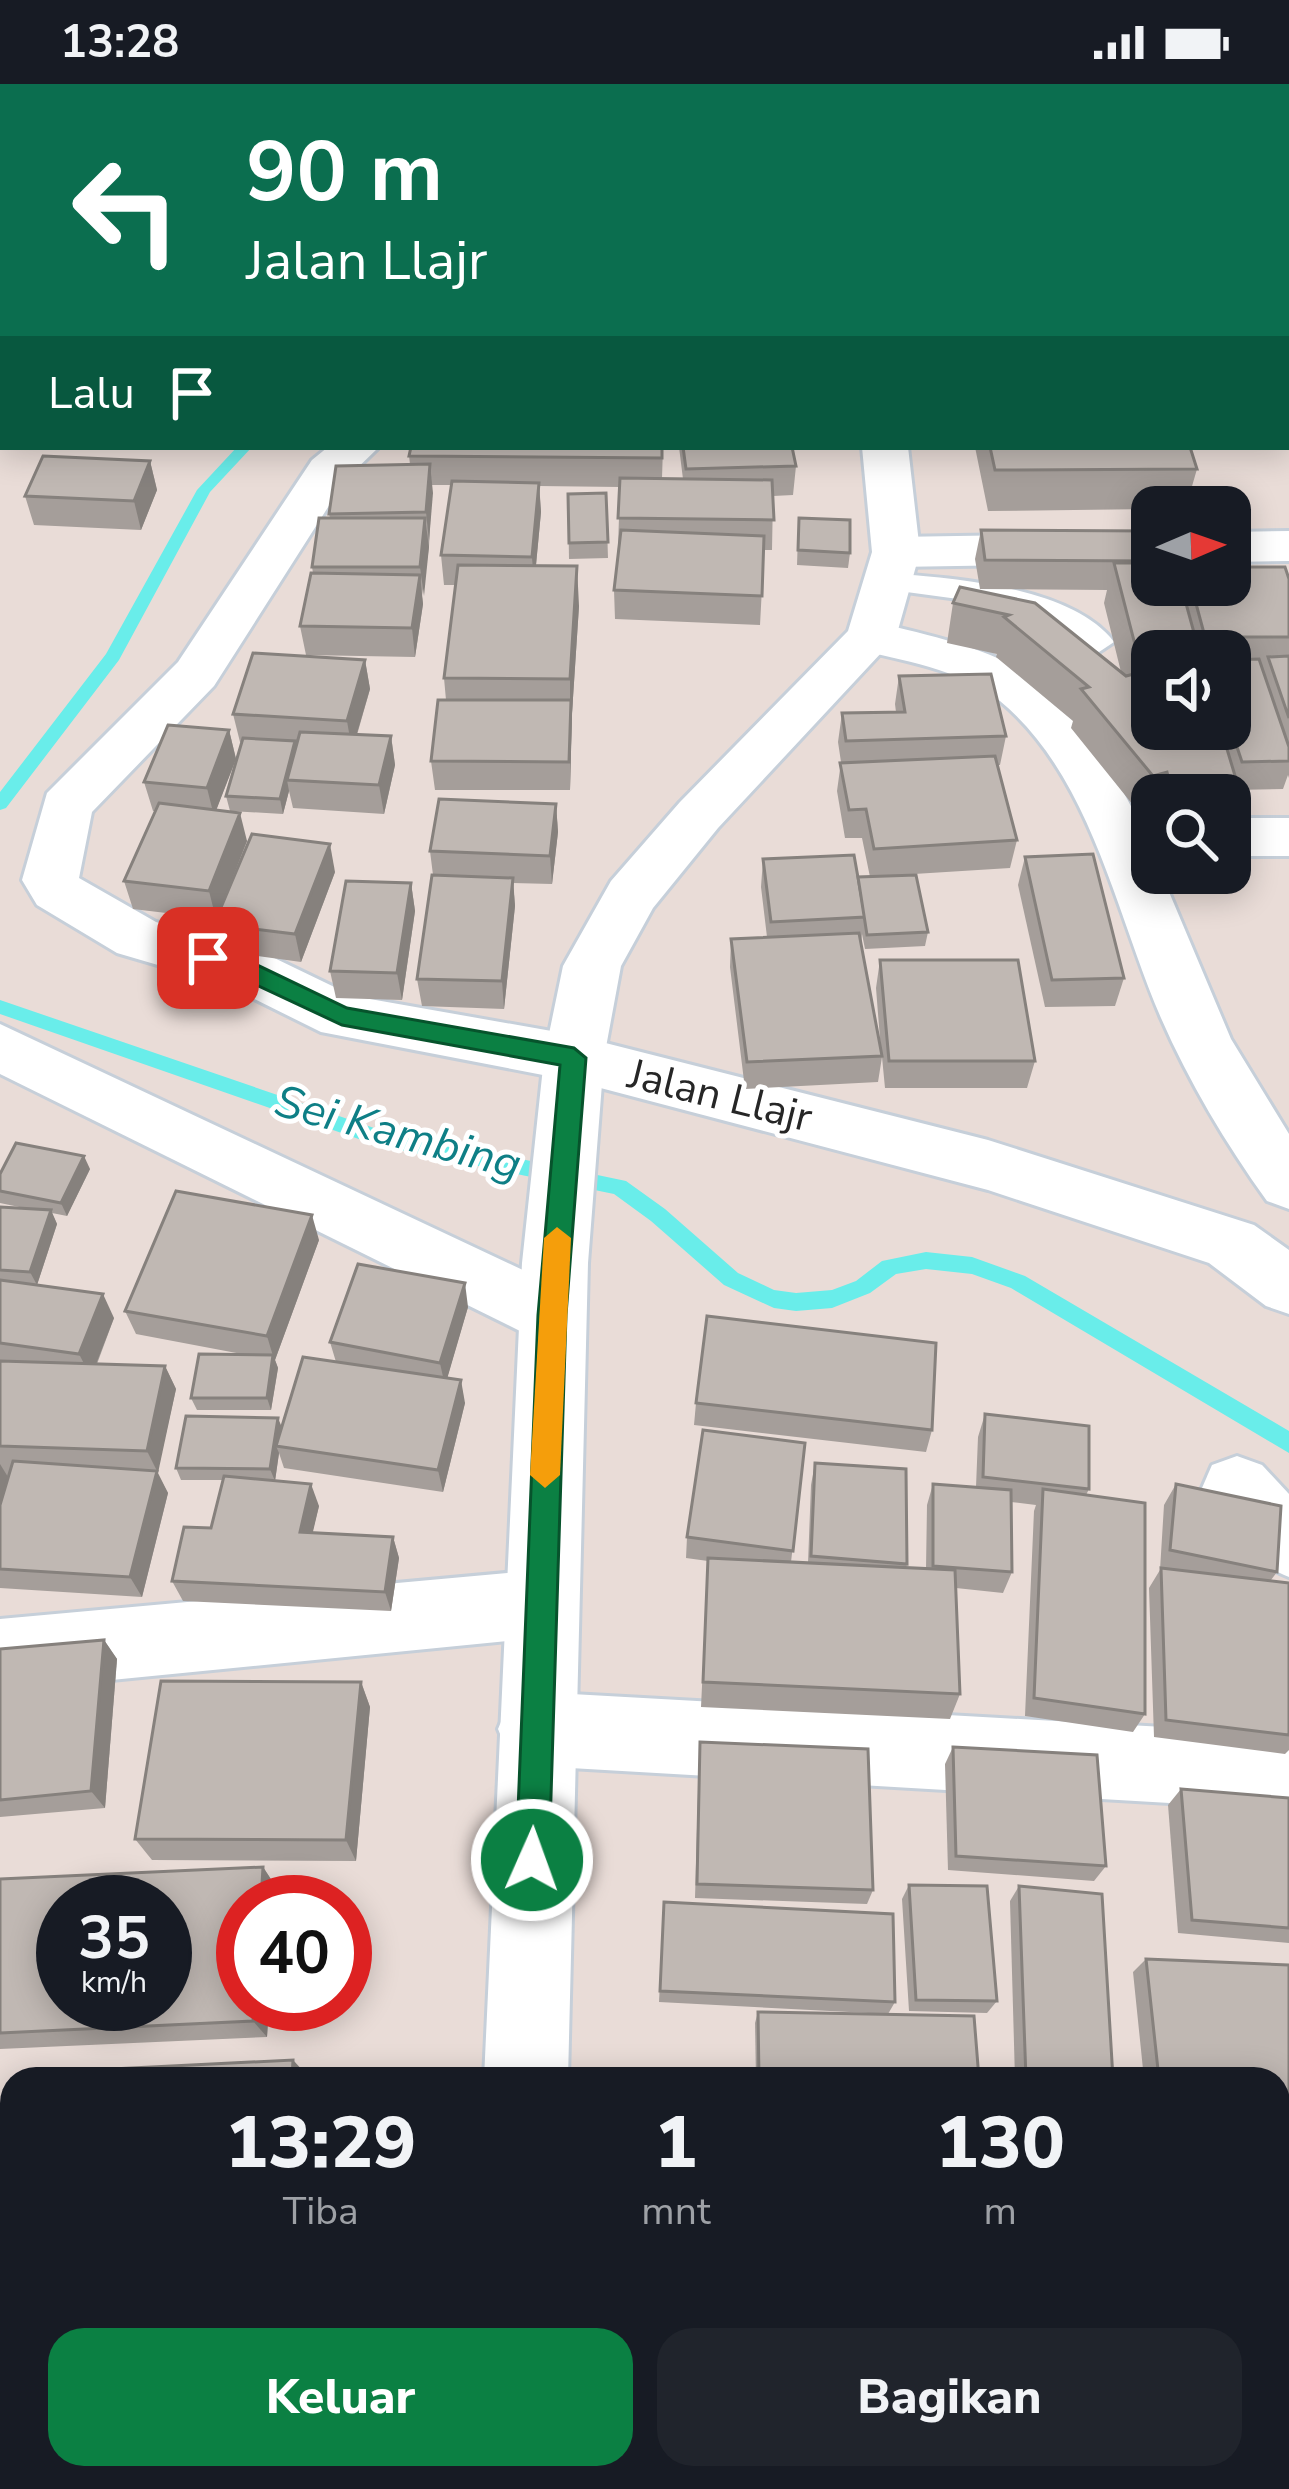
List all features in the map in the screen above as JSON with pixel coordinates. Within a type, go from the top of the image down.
[{"type":"street","name":"Jalan Llajr","points":[[352,450],[328,470],[196,674],[66,806],[50,880],[67,900],[136,938],[244,969],[342,1016],[574,1058],[988,1165],[1231,1244],[1289,1286]]},
{"type":"street","points":[[526,2067],[539,1604],[554,1289],[574,1058],[592,966],[631,895],[699,815],[871,637],[891,567],[885,450]]},
{"type":"street","points":[[1251,547],[1289,546]]},
{"type":"street","points":[[891,567],[1131,550]]},
{"type":"street","points":[[871,637],[981,666],[1019,689],[1050,721],[1131,832]]},
{"type":"street","points":[[1251,836],[1289,837]]},
{"type":"street","points":[[1152,894],[1192,1021],[1289,1183]]},
{"type":"street","points":[[0,1047],[554,1289]]},
{"type":"street","points":[[1238,1488],[1289,1544]]},
{"type":"street","points":[[0,1655],[539,1604]]},
{"type":"street","points":[[536,1729],[1289,1772]]},
{"type":"lane","points":[[891,567],[1011,596],[1058,613],[1099,642]]},
{"type":"building","points":[[410,450],[662,450],[662,458],[409,456]]},
{"type":"building","points":[[683,450],[793,450],[796,466],[686,469]]},
{"type":"building","points":[[991,450],[1191,450],[1197,469],[995,470]]},
{"type":"building","points":[[43,456],[150,461],[134,501],[25,496]]},
{"type":"building","points":[[430,464],[426,512],[329,514],[336,466]]},
{"type":"building","points":[[620,478],[772,480],[774,520],[618,518]]},
{"type":"building","points":[[452,481],[539,483],[532,557],[441,555]]},
{"type":"building","points":[[606,493],[608,542],[569,543],[568,494]]},
{"type":"building","points":[[319,518],[425,518],[420,567],[312,567]]},
{"type":"building","points":[[799,518],[850,520],[850,553],[798,550]]},
{"type":"building","points":[[621,530],[764,536],[762,596],[614,590]]},
{"type":"building","points":[[981,530],[1131,531],[1131,561],[985,560]]},
{"type":"building","points":[[1114,563],[1131,563],[1131,606],[1187,606],[1193,630],[1131,630]]},
{"type":"building","points":[[458,565],[577,566],[570,679],[444,678]]},
{"type":"building","points":[[1251,567],[1285,567],[1289,637],[1251,637],[1251,630],[1203,630],[1197,606],[1251,606]]},
{"type":"building","points":[[311,573],[420,575],[412,628],[300,626]]},
{"type":"building","points":[[960,587],[1035,603],[1126,676],[1131,675],[1131,749],[1081,689],[1089,687],[1004,617],[1009,615],[953,603]]},
{"type":"building","points":[[253,653],[365,660],[347,721],[233,714]]},
{"type":"building","points":[[1289,656],[1289,718],[1268,657]]},
{"type":"building","points":[[1251,659],[1259,659],[1289,747],[1289,761],[1242,762],[1238,750],[1251,750]]},
{"type":"building","points":[[991,674],[1006,736],[846,741],[842,713],[905,712],[899,676]]},
{"type":"building","points":[[438,700],[571,700],[569,762],[431,761]]},
{"type":"building","points":[[168,725],[229,730],[207,788],[144,782]]},
{"type":"building","points":[[300,732],[391,736],[379,785],[287,780]]},
{"type":"building","points":[[243,738],[295,741],[280,799],[226,796]]},
{"type":"building","points":[[1131,750],[1227,750],[1234,774],[1167,772],[1151,774]]},
{"type":"building","points":[[995,756],[1017,840],[874,849],[866,809],[849,810],[840,763]]},
{"type":"building","points":[[439,799],[556,804],[550,856],[430,851]]},
{"type":"building","points":[[159,803],[240,813],[209,891],[124,881]]},
{"type":"building","points":[[252,834],[330,844],[295,934],[214,924]]},
{"type":"building","points":[[1093,854],[1124,978],[1052,980],[1025,857]]},
{"type":"building","points":[[854,855],[865,917],[771,922],[763,859]]},
{"type":"building","points":[[432,875],[513,878],[502,981],[417,979]]},
{"type":"building","points":[[916,875],[928,932],[867,935],[858,877]]},
{"type":"building","points":[[346,881],[411,883],[397,973],[330,971]]},
{"type":"building","points":[[859,933],[882,1056],[747,1062],[731,939]]},
{"type":"building","points":[[880,960],[1018,960],[1035,1061],[889,1061]]},
{"type":"building","points":[[16,1143],[84,1156],[61,1203],[0,1191],[0,1174]]},
{"type":"building","points":[[176,1191],[312,1215],[267,1336],[125,1311]]},
{"type":"building","points":[[0,1207],[51,1210],[30,1272],[0,1270]]},
{"type":"building","points":[[358,1264],[465,1283],[440,1363],[330,1342]]},
{"type":"building","points":[[0,1280],[103,1294],[79,1354],[0,1343]]},
{"type":"building","points":[[707,1316],[936,1343],[932,1430],[696,1403]]},
{"type":"building","points":[[199,1354],[273,1355],[267,1398],[191,1398]]},
{"type":"building","points":[[303,1357],[461,1380],[438,1470],[276,1446]]},
{"type":"building","points":[[0,1361],[165,1366],[147,1451],[0,1446]]},
{"type":"building","points":[[985,1414],[1089,1426],[1089,1489],[983,1477]]},
{"type":"building","points":[[186,1416],[278,1418],[270,1469],[176,1468]]},
{"type":"building","points":[[703,1430],[805,1443],[793,1551],[687,1537]]},
{"type":"building","points":[[13,1461],[157,1471],[130,1577],[0,1569],[0,1505]]},
{"type":"building","points":[[815,1463],[906,1469],[907,1564],[811,1556]]},
{"type":"building","points":[[224,1476],[311,1484],[300,1532],[393,1537],[385,1592],[172,1581],[184,1527],[211,1528]]},
{"type":"building","points":[[933,1484],[1011,1490],[1012,1572],[933,1566]]},
{"type":"building","points":[[1176,1484],[1281,1506],[1277,1572],[1170,1550]]},
{"type":"building","points":[[1043,1489],[1145,1503],[1145,1714],[1034,1698]]},
{"type":"building","points":[[708,1558],[955,1570],[960,1694],[703,1682]]},
{"type":"building","points":[[1161,1568],[1289,1583],[1289,1735],[1166,1720]]},
{"type":"building","points":[[104,1640],[91,1791],[0,1800],[0,1649]]},
{"type":"building","points":[[161,1681],[361,1682],[346,1840],[135,1839]]},
{"type":"building","points":[[700,1742],[868,1749],[873,1890],[697,1884]]},
{"type":"building","points":[[953,1747],[1097,1755],[1106,1866],[956,1856]]},
{"type":"building","points":[[1181,1789],[1289,1798],[1289,1928],[1192,1920]]},
{"type":"building","points":[[263,1867],[263,1875],[216,1875],[216,2023],[192,2024],[192,1875],[88,1875]]},
{"type":"building","points":[[36,1877],[36,2031],[42,2031],[0,2033],[0,1879]]},
{"type":"building","points":[[909,1885],[987,1886],[997,2001],[916,2000]]},
{"type":"building","points":[[1019,1886],[1102,1894],[1112,2067],[1026,2067]]},
{"type":"building","points":[[664,1902],[893,1914],[895,2002],[660,1991]]},
{"type":"building","points":[[1146,1959],[1289,1965],[1289,2067],[1158,2067]]},
{"type":"building","points":[[758,2012],[974,2016],[978,2067],[759,2067]]},
{"type":"building","points":[[293,2060],[293,2067],[153,2067]]},
{"type":"waterway","name":"Sei Kambing","points":[[0,804],[113,656],[204,490],[242,450]]},
{"type":"waterway","name":"Sei Kambing","points":[[0,1007],[376,1137],[619,1187],[731,1279],[774,1299],[832,1299],[910,1262],[942,1260],[987,1270],[1018,1282],[1289,1443]]},
{"type":"slow traffic","points":[[545,1475],[557,1238]]},
{"type":"route","points":[[208,958],[244,969],[342,1016],[574,1058],[552,1315],[532,1860]]}]
